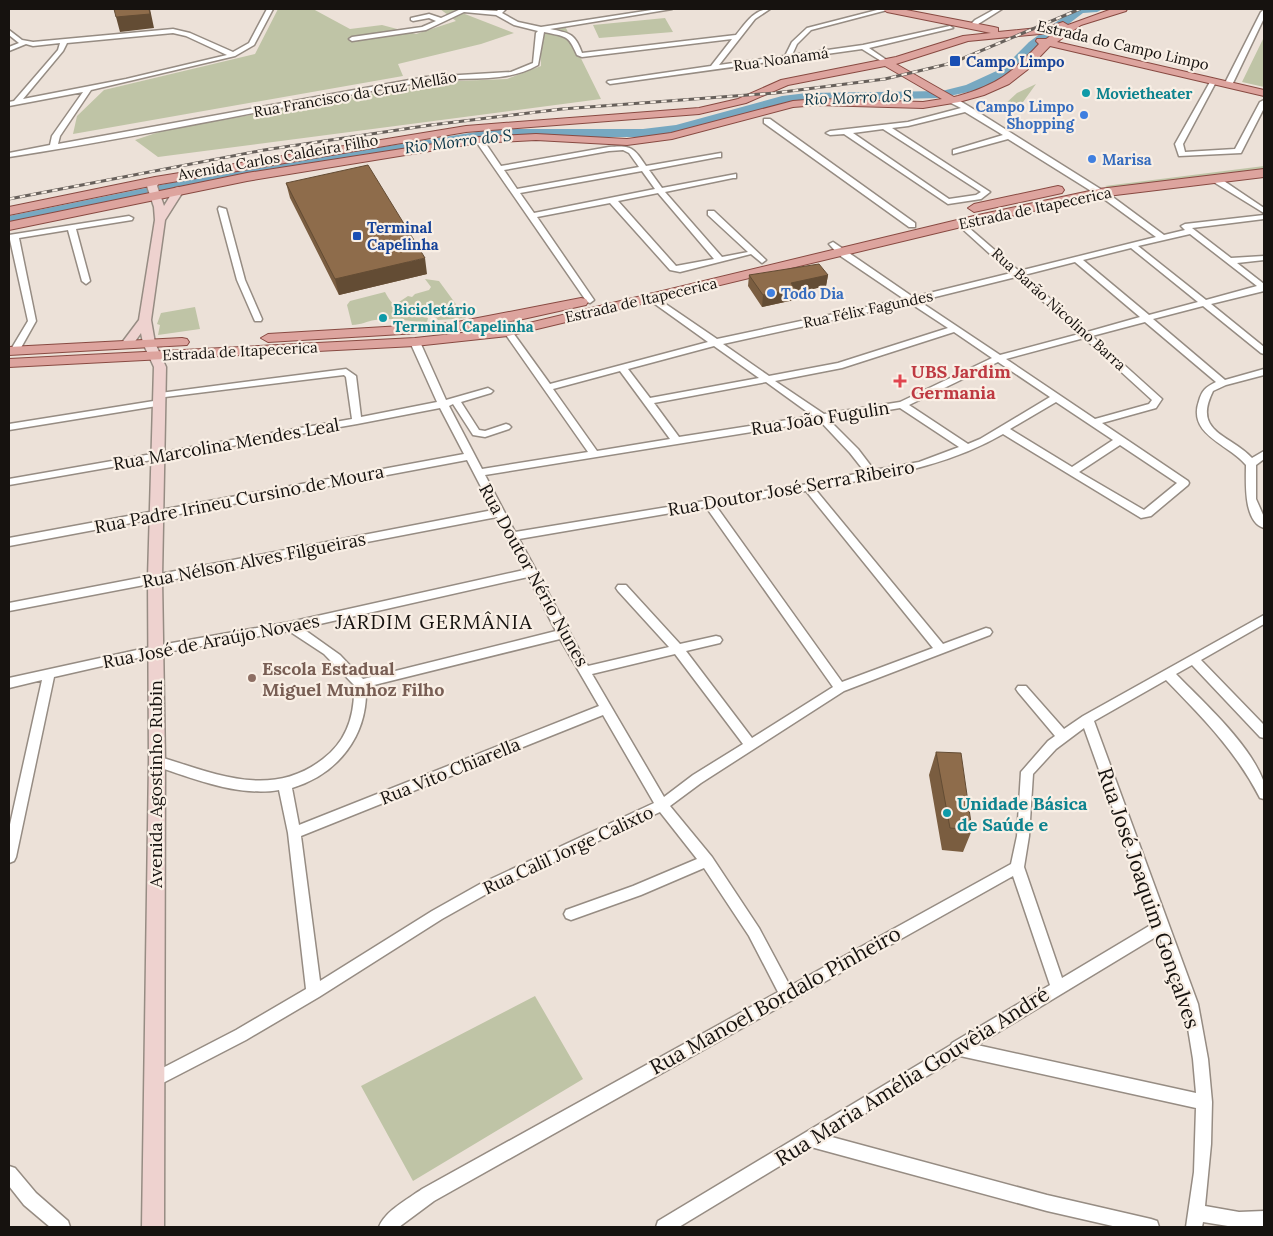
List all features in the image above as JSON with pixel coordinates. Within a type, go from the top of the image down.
[{"type":"main road","name":"Estrada do Campo Limpo","points":[[884,9],[973,25],[1264,93]]},
{"type":"main road","points":[[884,9],[937,21],[950,28],[952,32],[948,37],[895,49],[887,54],[886,62],[961,106]]},
{"type":"main road","name":"Avenida Carlos Caldeira Filho","points":[[9,211],[155,191],[466,129],[700,111],[742,100],[785,82],[886,62],[956,40],[1056,29],[1081,17],[1108,9]]},
{"type":"main road","name":"Avenida Carlos Caldeira Filho","points":[[155,191],[176,194],[314,167],[478,140],[536,137],[628,142],[685,133],[754,112],[793,104],[818,102],[961,106],[971,96],[1005,82],[1023,68],[1048,43],[1081,21],[1122,9]]},
{"type":"main road","points":[[973,25],[986,33],[985,36]]},
{"type":"main road","points":[[1023,68],[1046,51],[1053,49],[1172,73]]},
{"type":"main road","name":"Estrada de Itapecerica","points":[[11,355],[127,344],[152,349],[414,342],[508,332],[651,298],[837,249],[912,225],[1000,201],[1086,185],[1264,162]]},
{"type":"main road","name":"Estrada de Itapecerica","points":[[11,355],[27,362],[152,349],[236,345],[325,333],[452,327],[523,315],[762,260],[837,249],[1099,192],[1264,173]]},
{"type":"main road","points":[[10,232],[155,191],[160,220]]},
{"type":"main road","points":[[160,220],[176,194]]},
{"type":"main road","points":[[837,249],[902,232],[936,221],[937,218]]},
{"type":"main road","name":"Avenida Agostinho Rubin","points":[[153,1227],[157,761],[155,578],[160,366],[152,349],[146,320],[160,220]]},
{"type":"main road","points":[[127,344],[146,320]]},
{"type":"street","points":[[9,104],[233,55],[252,44],[270,9]]},
{"type":"street","points":[[540,30],[566,23],[670,9]]},
{"type":"street","points":[[712,68],[758,13],[767,9]]},
{"type":"street","points":[[787,58],[794,43],[809,29],[884,9]]},
{"type":"street","points":[[973,25],[999,9]]},
{"type":"street","points":[[352,38],[408,32],[443,21],[462,10],[501,11],[514,23],[568,35],[582,55],[736,37]]},
{"type":"street","points":[[1228,85],[1264,12]]},
{"type":"street","points":[[413,18],[429,16],[443,21]]},
{"type":"street","name":"Rua Noanamá","points":[[610,82],[863,47],[950,28]]},
{"type":"street","name":"Rua Francisco da Cruz Mellão","points":[[9,155],[426,79],[518,73],[531,68],[537,62],[537,40],[540,30]]},
{"type":"street","points":[[9,49],[24,43],[64,42],[146,32],[173,31],[188,34],[233,55]]},
{"type":"street","points":[[9,32],[24,43]]},
{"type":"street","points":[[17,102],[60,50],[64,42]]},
{"type":"street","points":[[863,47],[886,62]]},
{"type":"street","points":[[1213,82],[1180,144],[1182,154],[1238,151],[1264,102]]},
{"type":"street","points":[[53,147],[56,136],[88,88]]},
{"type":"street","points":[[830,133],[908,124],[961,106],[1099,192],[1163,238]]},
{"type":"street","points":[[767,122],[912,225]]},
{"type":"street","points":[[846,132],[948,202],[978,197],[986,192],[885,127]]},
{"type":"street","points":[[956,152],[1009,136]]},
{"type":"street","points":[[478,140],[590,300]]},
{"type":"street","points":[[499,169],[624,148],[632,151],[660,191],[720,260]]},
{"type":"street","points":[[515,192],[718,155]]},
{"type":"street","points":[[532,216],[733,176]]},
{"type":"street","points":[[1215,179],[1264,211]]},
{"type":"street","points":[[613,200],[673,268],[680,269],[746,254]]},
{"type":"street","points":[[222,209],[241,280],[258,320]]},
{"type":"street","points":[[710,213],[762,260]]},
{"type":"street","name":"Rua Félix Fagundes","points":[[547,388],[713,343],[912,300],[1190,231],[1185,225],[1264,217]]},
{"type":"street","points":[[11,355],[32,321],[10,232],[129,218]]},
{"type":"street","name":"Rua Barão Nicolino Barra","points":[[962,223],[1156,396],[1157,399],[1153,406],[1094,422]]},
{"type":"street","points":[[71,226],[86,281]]},
{"type":"street","points":[[1190,231],[1264,287]]},
{"type":"street","points":[[1132,246],[1264,351]]},
{"type":"street","points":[[837,249],[1184,481],[1183,484],[1147,513],[1138,512],[1004,430]]},
{"type":"street","points":[[1230,261],[1264,258]]},
{"type":"street","points":[[1077,259],[1223,383]]},
{"type":"street","name":"Rua João Fugulin","points":[[478,473],[902,404],[999,358],[1264,287]]},
{"type":"street","points":[[651,298],[822,418],[854,451],[872,475]]},
{"type":"street","points":[[649,401],[860,360],[955,329]]},
{"type":"street","points":[[508,332],[594,454]]},
{"type":"street","name":"Rua Doutor Nério Nunes","points":[[414,342],[478,473],[563,634],[662,804],[707,861],[754,932],[786,993]]},
{"type":"street","points":[[623,368],[676,440]]},
{"type":"street","points":[[9,428],[160,399],[346,372],[351,376],[357,421]]},
{"type":"street","points":[[1264,372],[1223,383],[1209,389],[1201,421],[1208,431],[1246,458],[1251,464],[1251,499],[1258,517],[1264,524]]},
{"type":"street","name":"Rua Marcolina Mendes Leal","points":[[9,482],[357,421],[443,404],[488,391]]},
{"type":"street","name":"Rua Doutor José Serra Ribeiro","points":[[512,536],[808,487],[872,475],[940,459],[1004,430],[1057,397]]},
{"type":"street","points":[[456,401],[469,425],[476,433],[485,434],[506,427]]},
{"type":"street","points":[[902,404],[967,448]]},
{"type":"street","points":[[1073,471],[1120,440]]},
{"type":"street","points":[[1251,464],[1264,454]]},
{"type":"street","name":"Rua Padre Irineu Cursino de Moura","points":[[9,542],[470,456]]},
{"type":"street","points":[[808,487],[941,650]]},
{"type":"street","points":[[709,504],[840,688]]},
{"type":"street","name":"Rua Nélson Alves Filgueiras","points":[[9,607],[498,512]]},
{"type":"street","name":"Rua José de Araújo Novaes","points":[[9,683],[155,650],[290,626],[530,573]]},
{"type":"street","points":[[622,588],[678,649],[750,744]]},
{"type":"street","points":[[1058,986],[1016,867],[1023,836],[1027,772],[1063,736],[1086,720],[1264,619]]},
{"type":"street","points":[[157,761],[243,785],[285,786],[308,778],[327,764],[342,749],[350,738],[359,712],[360,684],[338,659],[320,644],[290,626]]},
{"type":"street","name":"Rua Calil Jorge Calixto","points":[[154,1080],[241,1035],[437,915],[485,888],[624,824],[662,804],[750,744],[840,688],[986,632]]},
{"type":"street","points":[[360,684],[563,634]]},
{"type":"street","points":[[586,671],[716,640]]},
{"type":"street","points":[[1194,660],[1264,732]]},
{"type":"street","points":[[9,857],[49,674]]},
{"type":"street","points":[[1168,674],[1231,739],[1245,757],[1264,794]]},
{"type":"street","points":[[1022,690],[1063,736]]},
{"type":"street","name":"Rua Vito Chiarella","points":[[294,833],[607,708]]},
{"type":"street","name":"Rua José Joaquim Gonçalves","points":[[1086,720],[1190,1004],[1200,1042],[1204,1102],[1202,1175],[1195,1220]]},
{"type":"street","points":[[285,786],[294,833],[314,992]]},
{"type":"street","points":[[571,914],[636,891],[707,861]]},
{"type":"street","name":"Rua Manoel Bordalo Pinheiro","points":[[387,1227],[401,1214],[428,1195],[786,993],[1016,867]]},
{"type":"street","name":"Rua Maria Amélia Gouvêia André","points":[[664,1227],[1058,986],[1161,926]]},
{"type":"street","points":[[957,1048],[1204,1102]]},
{"type":"street","points":[[810,1139],[1047,1203],[1152,1227]]},
{"type":"street","points":[[9,1174],[30,1199],[62,1227]]},
{"type":"street","points":[[1195,1220],[1264,1219]]},
{"type":"green space","points":[[278,9],[313,9],[350,29],[382,25],[416,34],[456,21],[440,9],[452,9],[514,33],[481,44],[398,64],[403,76],[73,134],[77,116],[104,90],[255,54]]},
{"type":"green space","points":[[665,18],[673,32],[599,38],[593,25]]},
{"type":"green space","points":[[564,24],[601,99],[158,157],[135,140],[165,130],[392,90],[457,81],[507,79],[541,66],[540,31]]},
{"type":"green space","points":[[1264,37],[1264,87],[1242,82]]},
{"type":"green space","points":[[1036,84],[1018,109],[1004,105],[1017,93]]},
{"type":"green space","points":[[1264,166],[1264,169],[1109,188],[1105,186]]},
{"type":"green space","points":[[425,279],[439,281],[466,318],[438,320],[431,314],[399,302],[408,296],[412,297],[415,294],[429,290],[431,287]]},
{"type":"green space","points":[[385,292],[393,304],[402,311],[428,318],[427,322],[382,319],[352,325],[347,305],[350,301]]},
{"type":"green space","points":[[195,307],[200,329],[158,335],[160,325],[157,324],[161,313]]},
{"type":"green space","points":[[535,996],[583,1079],[413,1181],[361,1086]]},
{"type":"building","points":[[114,9],[149,9],[150,14],[116,17]]},
{"type":"building","name":"Terminal Capelinha","points":[[368,165],[425,258],[335,279],[286,183]]},
{"type":"building","points":[[819,264],[828,275],[791,283],[795,289],[763,295],[749,275]]},
{"type":"building","points":[[936,752],[961,753],[972,830],[950,828]]},
{"type":"waterway","name":"Rio Morro do S","points":[[947,92],[969,88],[995,78],[1007,71],[1033,45],[1080,10],[1097,9]]},
{"type":"waterway","name":"Rio Morro do S","points":[[9,220],[224,176],[495,133],[643,133],[677,129],[782,100],[807,97],[940,94]]},
{"type":"railway","points":[[9,199],[264,150],[431,125],[562,109],[775,93],[885,79],[952,63],[1080,9]]},
{"type":"place","name":"Campo Limpo","points":[[955,61]]},
{"type":"place","name":"Movietheater","points":[[1086,93]]},
{"type":"place","name":"Campo Limpo Shopping","points":[[1084,115]]},
{"type":"place","name":"Marisa","points":[[1092,159]]},
{"type":"place","name":"Terminal Capelinha","points":[[357,236]]},
{"type":"place","name":"Todo Dia","points":[[771,293]]},
{"type":"place","name":"Bicicletário Terminal Capelinha","points":[[383,318]]},
{"type":"place","name":"UBS Jardim Germania","points":[[900,381]]},
{"type":"place","name":"Escola Estadual Miguel Munhoz Filho","points":[[252,678]]},
{"type":"place","name":"Unidade Básica de Saúde e","points":[[947,813]]},
{"type":"district","name":"JARDIM GERMÂNIA","points":[[434,621]]}]
